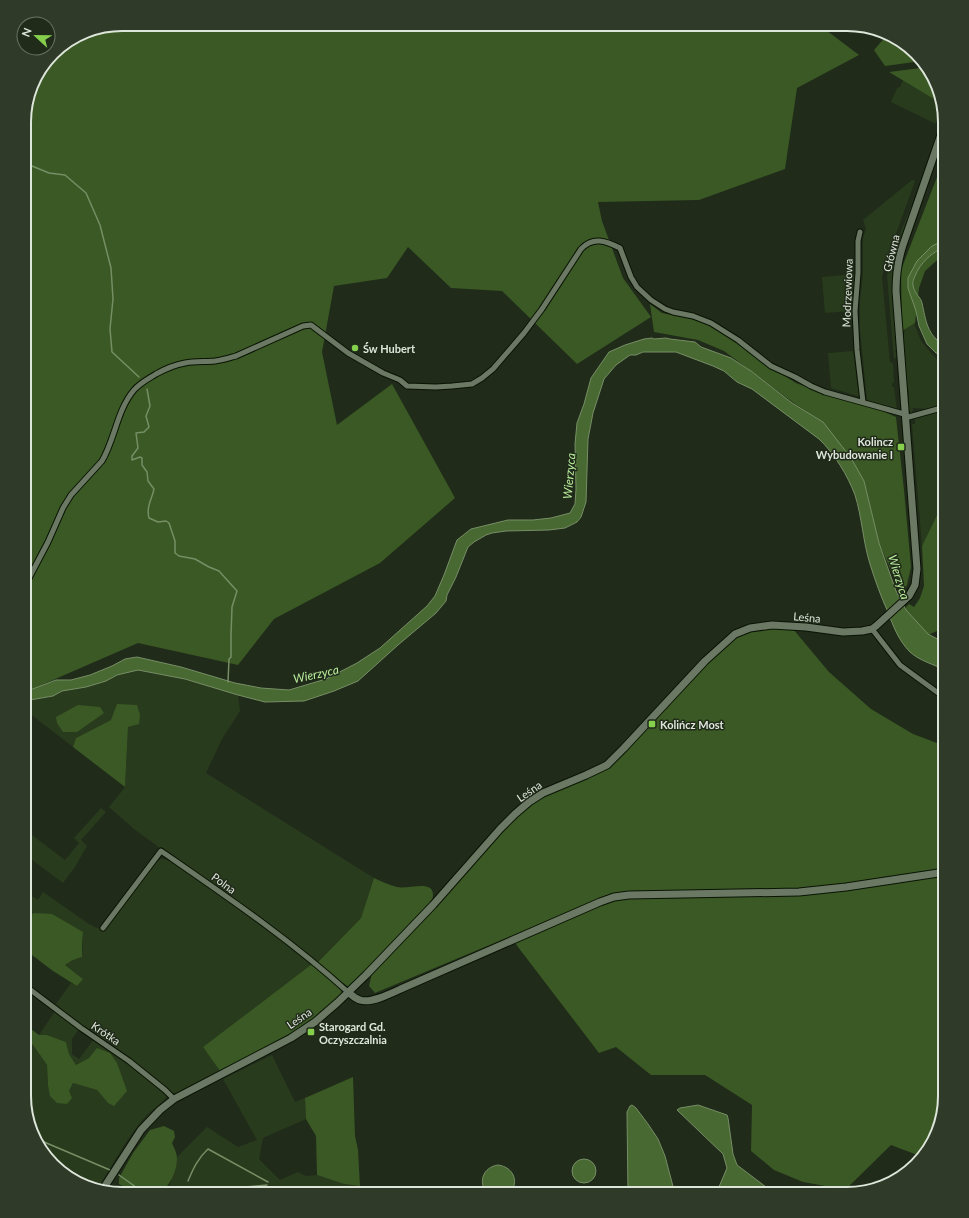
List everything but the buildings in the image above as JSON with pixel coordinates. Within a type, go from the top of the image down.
[{"type":"street","name":"Główna","points":[[872,629],[910,596],[915,585],[917,569],[896,275],[903,245],[938,143]]},
{"type":"street","name":"Modrzewiowa","points":[[860,232],[858,241],[858,273],[855,311],[856,350],[863,402]]},
{"type":"street","points":[[31,574],[48,542],[63,508],[71,495],[102,461],[129,396],[134,389],[147,379],[174,366],[186,363],[226,360],[303,326],[311,325],[348,353],[383,373],[400,380],[407,386],[436,387],[472,384],[492,369],[524,332],[542,309],[581,249],[586,244],[593,241],[600,241],[620,248],[631,277],[637,287],[651,300],[665,309],[693,316],[711,323],[738,340],[771,366],[811,386],[825,392],[863,402],[905,416],[938,409]]},
{"type":"street","name":"Leśna","points":[[105,1185],[141,1130],[160,1110],[174,1099],[291,1038],[315,1022],[349,993],[438,899],[515,814],[543,793],[606,765],[624,748],[705,661],[735,634],[750,628],[772,625],[806,627],[843,632],[872,629]]},
{"type":"street","points":[[872,629],[900,665],[938,693]]},
{"type":"street","name":"Polna","points":[[103,928],[161,851],[304,954],[349,993]]},
{"type":"street","points":[[349,993],[358,1000],[365,1002],[400,990],[582,909],[614,897],[629,895],[799,892],[823,890],[938,873]]},
{"type":"street","name":"Krótka","points":[[31,990],[81,1028],[129,1061],[174,1099]]},
{"type":"shaded area","points":[[116,31],[827,31],[859,55],[797,88],[785,169],[699,200],[598,202],[602,221],[623,278],[651,317],[577,364],[502,291],[451,288],[408,247],[387,278],[334,286],[322,352],[337,425],[392,384],[455,498],[380,563],[274,619],[238,665],[138,643],[31,690],[31,116],[34,98],[43,76],[66,50],[87,38],[98,34]]},
{"type":"shaded area","points":[[884,39],[903,50],[915,62],[885,66],[874,50]]},
{"type":"shaded area","points":[[921,68],[926,76],[935,100],[889,72]]},
{"type":"shaded area","points":[[903,80],[935,98],[938,119],[936,124],[891,102],[897,88],[900,87]]},
{"type":"shaded area","points":[[938,174],[938,259],[925,271],[919,288],[915,323],[902,331],[901,270]]},
{"type":"shaded area","points":[[912,180],[915,181],[882,277],[890,362],[893,363],[894,383],[892,383],[892,387],[894,387],[897,410],[867,400],[860,330],[863,238],[866,229],[863,220]]},
{"type":"shaded area","points":[[911,206],[912,209],[896,255],[893,273],[897,349],[895,351],[898,356],[894,359],[887,276],[892,254]]},
{"type":"shaded area","points":[[938,243],[938,250],[923,262],[917,271],[913,283],[915,291],[921,301],[928,327],[938,341],[938,354],[927,344],[919,326],[916,311],[908,288],[908,278],[917,261],[932,246]]},
{"type":"shaded area","points":[[855,274],[852,311],[825,313],[822,277]]},
{"type":"shaded area","points":[[650,304],[662,313],[706,323],[723,333],[759,360],[796,383],[815,390],[860,401],[896,417],[911,567],[907,585],[901,594],[879,543],[864,481],[823,422],[795,404],[724,351],[698,340],[654,332]]},
{"type":"shaded area","points":[[914,323],[921,341],[938,361],[938,406],[926,409],[913,408],[912,413],[909,410],[909,391],[905,386],[902,343],[905,329]]},
{"type":"shaded area","points":[[666,338],[695,342],[701,347],[731,358],[751,371],[792,403],[823,422],[851,458],[864,481],[879,543],[896,591],[906,610],[928,634],[938,639],[938,667],[922,660],[910,652],[897,633],[870,564],[855,495],[849,480],[840,465],[825,445],[752,389],[737,382],[724,371],[676,352],[643,352],[636,355],[630,355],[616,365],[604,379],[593,413],[588,439],[586,502],[581,517],[577,522],[565,528],[492,533],[474,542],[468,547],[447,595],[446,601],[436,613],[358,681],[304,701],[265,702],[185,679],[138,670],[117,675],[106,681],[86,687],[62,691],[53,696],[31,700],[31,690],[56,680],[71,680],[90,675],[125,659],[137,657],[181,667],[235,683],[261,688],[289,690],[326,679],[357,663],[380,648],[427,606],[435,596],[457,540],[471,529],[508,520],[551,518],[570,513],[575,504],[575,444],[577,423],[591,378],[609,352],[644,339]]},
{"type":"shaded area","points":[[853,351],[858,396],[831,388],[828,353]]},
{"type":"shaded area","points":[[938,412],[938,513],[922,546],[912,424],[915,424],[915,419]]},
{"type":"shaded area","points":[[938,513],[938,630],[928,635],[906,610],[906,607],[909,604],[914,607],[920,598],[924,586],[922,546]]},
{"type":"shaded area","points":[[752,629],[793,629],[829,672],[871,709],[913,734],[938,743],[938,1096],[935,1120],[926,1142],[916,1155],[891,1145],[848,1187],[831,1187],[803,1182],[774,1170],[751,1151],[752,1105],[705,1075],[651,1075],[616,1047],[599,1053],[511,936],[375,993],[369,986],[372,973],[498,836],[526,808],[544,796],[597,774],[613,763],[720,651],[740,635]]},
{"type":"shaded area","points":[[138,670],[185,679],[238,695],[240,711],[222,739],[206,773],[374,878],[361,918],[316,963],[134,829],[109,807],[125,787],[128,726],[111,720],[76,738],[73,747],[31,715],[31,700],[53,696],[62,691],[86,687],[106,681],[117,675]]},
{"type":"shaded area","points":[[117,704],[137,705],[140,715],[139,724],[128,727],[125,787],[73,747],[76,738],[111,720]]},
{"type":"shaded area","points":[[78,705],[100,707],[104,713],[77,732],[63,732],[57,723],[56,717]]},
{"type":"shaded area","points":[[101,808],[106,812],[81,840],[87,846],[75,867],[63,883],[31,859],[31,834],[65,860],[79,843],[74,838]]},
{"type":"shaded area","points":[[161,859],[170,860],[176,863],[263,926],[312,964],[203,1047],[220,1071],[178,1093],[172,1093],[135,1063],[78,1023],[56,1004],[71,983],[77,986],[82,978],[65,965],[82,957],[83,932],[68,924],[31,919],[31,896],[38,900],[43,892],[89,924],[97,928],[104,929],[154,864]]},
{"type":"shaded area","points":[[374,878],[397,887],[428,887],[432,890],[433,895],[431,904],[350,988],[316,964],[361,918]]},
{"type":"shaded area","points":[[34,913],[52,914],[83,932],[82,957],[65,965],[83,979],[77,986],[53,971],[31,954],[31,915]]},
{"type":"shaded area","points":[[312,964],[341,989],[342,995],[308,1024],[294,1033],[220,1071],[203,1047]]},
{"type":"shaded area","points":[[55,1011],[79,1029],[72,1039],[72,1054],[79,1059],[94,1039],[129,1063],[168,1095],[138,1125],[120,1151],[100,1184],[76,1175],[66,1168],[46,1147],[36,1125],[31,1096],[31,1044],[47,1065],[48,1085],[69,1091],[73,1083],[97,1090],[108,1103],[97,1049],[89,1058],[76,1065],[69,1054],[66,1042],[47,1035],[39,1035]]},
{"type":"shaded area","points":[[31,1029],[39,1035],[47,1035],[66,1042],[69,1054],[76,1065],[89,1058],[97,1048],[110,1053],[117,1063],[127,1091],[114,1106],[108,1103],[97,1090],[73,1083],[69,1091],[72,1098],[67,1104],[57,1103],[50,1096],[47,1065],[31,1044]]},
{"type":"shaded area","points":[[272,1055],[295,1102],[305,1098],[306,1119],[263,1138],[259,1159],[280,1180],[298,1172],[306,1176],[317,1175],[344,1184],[360,1187],[167,1187],[170,1184],[175,1171],[177,1157],[207,1127],[238,1147],[257,1140],[223,1079]]},
{"type":"shaded area","points":[[353,1077],[355,1136],[358,1150],[360,1186],[344,1184],[317,1175],[316,1136],[306,1119],[305,1098]]},
{"type":"shaded area","points":[[632,1105],[636,1108],[658,1139],[665,1156],[673,1187],[628,1187],[627,1112]]},
{"type":"shaded area","points":[[698,1105],[727,1115],[733,1154],[737,1165],[766,1187],[719,1187],[727,1168],[723,1154],[677,1110],[680,1108]]},
{"type":"shaded area","points":[[164,1126],[174,1131],[175,1137],[172,1143],[176,1152],[177,1163],[172,1178],[166,1187],[124,1187],[119,1184],[119,1178],[133,1153],[150,1130]]},
{"type":"shaded area","points":[[584,1159],[589,1160],[595,1166],[595,1176],[589,1182],[584,1183],[579,1182],[573,1176],[572,1171],[573,1166],[579,1160]]},
{"type":"shaded area","points":[[493,1166],[504,1166],[511,1172],[515,1181],[513,1187],[484,1187],[482,1181],[483,1176],[485,1172]]},
{"type":"waterway","points":[[31,166],[49,173],[65,175],[86,193],[100,225],[111,268],[113,299],[110,329],[112,352],[139,377]]},
{"type":"waterway","points":[[147,389],[150,406],[146,416],[149,427],[144,432],[136,433],[138,448],[132,456],[132,460],[140,457],[142,458],[142,465],[147,472],[148,481],[154,489],[149,507],[149,518],[158,522],[166,521],[169,523],[175,541],[175,553],[179,556],[195,559],[219,571],[237,591],[232,607],[231,657],[229,659],[228,682]]},
{"type":"waterway","points":[[43,1142],[110,1170]]},
{"type":"waterway","points":[[188,1181],[194,1168],[204,1152],[208,1149],[268,1182]]},
{"type":"waterway","points":[[119,1175],[136,1187]]},
{"type":"waterway","points":[[246,1187],[267,1185]]},
{"type":"place","name":"Św Hubert","points":[[355,348]]},
{"type":"place","name":"Kolincz Wybudowanie I","points":[[901,447]]},
{"type":"place","name":"Kolińcz Most","points":[[652,724]]},
{"type":"place","name":"Starogard Gd. Oczyszczalnia","points":[[311,1032]]},
{"type":"water label","name":"Wierzyca","points":[[569,476]]},
{"type":"water label","name":"Wierzyca","points":[[899,577]]},
{"type":"water label","name":"Wierzyca","points":[[316,674]]}]
